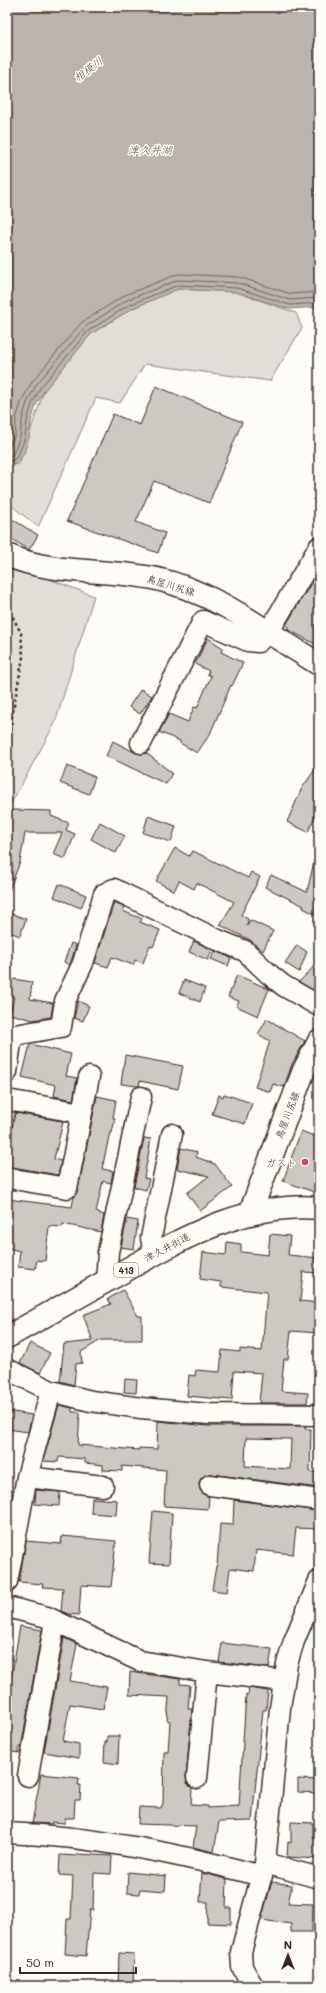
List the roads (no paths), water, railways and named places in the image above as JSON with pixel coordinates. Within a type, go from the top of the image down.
[{"type":"main road","name":"鳥屋川尻線","points":[[7,555],[29,563],[54,568],[129,575],[172,584],[213,601],[319,664]]},
{"type":"main road","name":"鳥屋川尻線","points":[[250,1213],[304,1070],[319,1041]]},
{"type":"main road","name":"津久井街道","points":[[7,1338],[109,1279],[204,1228],[250,1213],[280,1209],[319,1208]]},
{"type":"street","points":[[141,743],[203,621],[248,641],[258,642],[268,633],[319,547]]},
{"type":"street","points":[[7,1072],[11,1042],[15,1035],[61,1027],[65,1000],[83,963],[104,894],[114,890],[218,940],[245,951],[284,986],[319,1006]]},
{"type":"street","points":[[7,1178],[68,1188],[89,1076]]},
{"type":"street","points":[[109,1279],[107,1268],[108,1252],[141,1097]]},
{"type":"street","points":[[7,1100],[82,1113]]},
{"type":"street","points":[[154,1254],[151,1238],[172,1134]]},
{"type":"street","points":[[7,1369],[51,1391],[92,1401],[155,1410],[208,1414],[319,1415]]},
{"type":"street","points":[[7,1582],[27,1477],[51,1391]]},
{"type":"street","points":[[27,1477],[103,1486]]},
{"type":"street","points":[[210,1485],[319,1500]]},
{"type":"street","points":[[250,1984],[242,1967],[242,1948],[263,1869],[284,1681],[290,1653],[314,1605],[319,1581]]},
{"type":"street","points":[[7,1606],[55,1621],[140,1661],[207,1672],[284,1681]]},
{"type":"street","points":[[28,1776],[55,1621]]},
{"type":"street","points":[[197,1778],[207,1672]]},
{"type":"street","points":[[7,1833],[44,1834],[121,1844],[191,1858],[319,1878]]},
{"type":"water","name":"津久井湖","points":[[7,7],[319,7],[319,307],[289,309],[236,292],[178,289],[131,309],[91,334],[44,391],[36,405],[31,422],[29,438],[24,453],[20,460],[12,466],[7,467]]},
{"type":"place","name":"ガスト","points":[[305,1162]]},
{"type":"water label","name":"相模川","points":[[88,69]]}]
